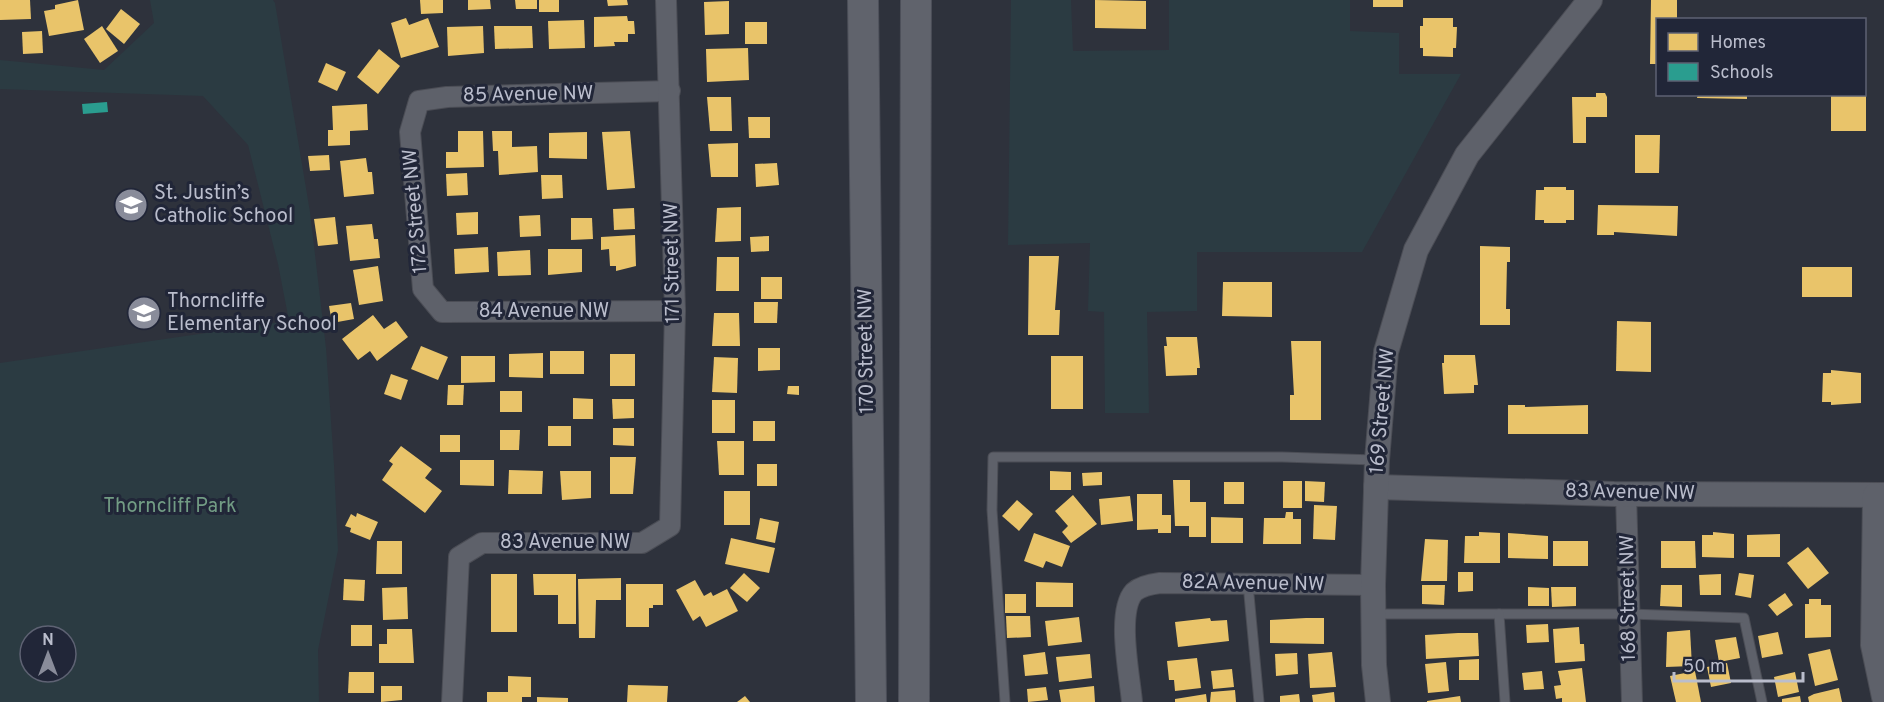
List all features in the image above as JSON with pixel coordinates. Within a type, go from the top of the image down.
[{"type":"main road","name":"170 Street NW","points":[[863,0],[871,702]]},
{"type":"main road","points":[[914,702],[916,0]]},
{"type":"street","name":"171 Street NW","points":[[666,0],[675,311],[670,526]]},
{"type":"street","name":"169 Street NW","points":[[1378,702],[1372,614],[1377,460],[1386,352],[1416,250],[1467,155],[1590,0]]},
{"type":"street","name":"85 Avenue NW","points":[[410,132],[419,102],[447,97],[670,91]]},
{"type":"street","name":"172 Street NW","points":[[410,132],[423,290]]},
{"type":"street","name":"84 Avenue NW","points":[[423,290],[442,312],[675,311]]},
{"type":"street","name":"83 Avenue NW","points":[[1376,487],[1626,494],[1880,495]]},
{"type":"street","name":"168 Street NW","points":[[1626,494],[1632,702]]},
{"type":"street","points":[[1880,495],[1873,645],[1884,697]]},
{"type":"street","name":"83 Avenue NW","points":[[452,702],[459,557],[482,543],[642,543],[670,526]]},
{"type":"street","name":"82A Avenue NW","points":[[1132,702],[1125,626],[1126,612],[1134,593],[1160,583],[1373,585]]},
{"type":"lane","points":[[1005,702],[992,510],[993,457],[1282,457],[1377,460]]},
{"type":"lane","points":[[1248,584],[1258,702]]},
{"type":"lane","points":[[1372,614],[1629,614],[1744,618],[1762,702]]},
{"type":"lane","points":[[1499,614],[1505,702]]},
{"type":"green space","name":"Thorncliff Park","points":[[150,0],[273,0],[275,3],[310,212],[326,348],[334,465],[338,550],[318,650],[319,702],[0,702],[0,363],[289,321],[278,264],[248,145],[203,96],[0,89],[0,60],[104,70],[154,23]]},
{"type":"green space","points":[[1011,0],[1071,0],[1073,51],[1169,50],[1169,0],[1350,0],[1350,31],[1399,33],[1399,74],[1461,74],[1362,252],[1197,252],[1197,311],[1147,312],[1149,413],[1105,413],[1104,312],[1088,311],[1090,243],[1008,245]]},
{"type":"building: Homes","points":[[0,0],[30,0],[31,19],[0,20]]},
{"type":"building: Homes","points":[[78,0],[84,30],[49,36],[44,11],[55,9],[55,5]]},
{"type":"building: Homes","points":[[420,0],[443,0],[443,13],[421,14]]},
{"type":"building: Homes","points":[[468,0],[490,0],[491,9],[468,10]]},
{"type":"building: Homes","points":[[515,0],[537,0],[537,9],[516,9]]},
{"type":"building: Homes","points":[[539,0],[559,0],[559,12],[539,12]]},
{"type":"building: Homes","points":[[607,0],[627,0],[628,5],[608,6]]},
{"type":"building: Homes","points":[[1095,0],[1146,1],[1146,29],[1095,28]]},
{"type":"building: Homes","points":[[1373,0],[1403,0],[1403,7],[1373,7]]},
{"type":"building: Homes","points":[[1651,0],[1677,0],[1677,18],[1656,18],[1656,64],[1650,64]]},
{"type":"building: Homes","points":[[729,1],[729,34],[705,35],[704,2]]},
{"type":"building: Homes","points":[[121,9],[140,24],[124,44],[106,29]]},
{"type":"building: Homes","points":[[627,16],[628,21],[634,21],[635,34],[628,34],[628,42],[614,42],[615,46],[594,47],[594,17]]},
{"type":"building: Homes","points":[[406,18],[409,25],[428,18],[439,47],[401,58],[391,23]]},
{"type":"building: Homes","points":[[1423,18],[1453,18],[1453,27],[1457,27],[1453,57],[1423,56],[1423,48],[1420,48],[1420,26],[1423,26]]},
{"type":"building: Homes","points":[[584,20],[585,48],[549,49],[548,21]]},
{"type":"building: Homes","points":[[745,22],[767,22],[767,44],[745,44]]},
{"type":"building: Homes","points":[[102,26],[118,51],[100,63],[84,39]]},
{"type":"building: Homes","points":[[483,26],[484,53],[448,56],[447,27]]},
{"type":"building: Homes","points":[[494,26],[532,26],[533,48],[495,49]]},
{"type":"building: Homes","points":[[42,31],[43,53],[23,54],[22,32]]},
{"type":"building: Homes","points":[[748,48],[749,80],[707,82],[706,49]]},
{"type":"building: Homes","points":[[379,49],[400,66],[378,94],[357,77]]},
{"type":"building: Homes","points":[[326,63],[346,72],[337,91],[318,82]]},
{"type":"building: Homes","points":[[1596,93],[1605,93],[1607,97],[1607,117],[1586,117],[1586,143],[1573,143],[1572,97],[1596,97]]},
{"type":"building: Homes","points":[[1698,96],[1747,96],[1747,99],[1697,98]]},
{"type":"building: Homes","points":[[1831,96],[1866,96],[1866,131],[1831,131]]},
{"type":"building: Homes","points":[[707,97],[731,97],[732,131],[710,131]]},
{"type":"building: Homes","points":[[367,104],[368,130],[350,131],[350,145],[328,146],[328,130],[333,130],[332,106]]},
{"type":"building: Homes","points":[[748,117],[770,117],[770,138],[749,138]]},
{"type":"building: Homes","points":[[458,131],[483,131],[484,167],[446,168],[446,152],[458,152]]},
{"type":"building: Homes","points":[[492,131],[512,131],[512,147],[537,146],[538,172],[499,175],[498,151],[493,151]]},
{"type":"building: Homes","points":[[630,131],[635,188],[607,190],[602,132]]},
{"type":"building: Homes","points":[[587,132],[587,159],[549,158],[549,133]]},
{"type":"building: Homes","points":[[1635,135],[1660,135],[1659,173],[1635,173]]},
{"type":"building: Homes","points":[[738,143],[738,177],[711,177],[708,144]]},
{"type":"building: Homes","points":[[329,155],[330,170],[310,171],[308,156]]},
{"type":"building: Homes","points":[[366,158],[368,172],[372,172],[374,194],[344,197],[340,161]]},
{"type":"building: Homes","points":[[777,163],[779,185],[756,187],[755,164]]},
{"type":"building: Homes","points":[[467,173],[468,195],[447,196],[446,174]]},
{"type":"building: Homes","points":[[541,175],[562,175],[563,198],[542,199]]},
{"type":"building: Homes","points":[[1544,187],[1566,187],[1566,190],[1574,190],[1574,220],[1566,220],[1566,223],[1544,223],[1544,220],[1535,220],[1536,190],[1544,190]]},
{"type":"building: Homes","points":[[1598,205],[1678,206],[1677,236],[1614,232],[1614,235],[1597,235]]},
{"type":"building: Homes","points":[[741,207],[741,241],[715,242],[717,208]]},
{"type":"building: Homes","points":[[634,208],[635,229],[614,230],[613,209]]},
{"type":"building: Homes","points":[[478,212],[478,234],[457,235],[456,213]]},
{"type":"building: Homes","points":[[540,215],[541,236],[520,237],[519,216]]},
{"type":"building: Homes","points":[[335,217],[338,244],[318,246],[314,219]]},
{"type":"building: Homes","points":[[571,218],[592,218],[593,239],[571,240]]},
{"type":"building: Homes","points":[[372,224],[374,239],[378,239],[380,258],[350,261],[346,226]]},
{"type":"building: Homes","points":[[635,235],[636,266],[616,271],[616,266],[610,266],[609,249],[601,250],[601,237]]},
{"type":"building: Homes","points":[[769,236],[769,251],[751,252],[750,237]]},
{"type":"building: Homes","points":[[1480,246],[1510,247],[1510,262],[1507,262],[1506,309],[1510,309],[1510,325],[1480,325]]},
{"type":"building: Homes","points":[[488,247],[489,272],[455,274],[454,249]]},
{"type":"building: Homes","points":[[548,249],[582,249],[582,272],[548,275]]},
{"type":"building: Homes","points":[[530,250],[531,275],[498,276],[497,252]]},
{"type":"building: Homes","points":[[1029,256],[1059,256],[1055,310],[1060,310],[1059,335],[1028,335]]},
{"type":"building: Homes","points":[[717,257],[739,257],[739,291],[716,291]]},
{"type":"building: Homes","points":[[378,266],[383,301],[359,305],[353,270]]},
{"type":"building: Homes","points":[[1802,267],[1852,267],[1852,297],[1802,297]]},
{"type":"building: Homes","points":[[761,277],[782,277],[782,299],[761,299]]},
{"type":"building: Homes","points":[[1223,282],[1272,282],[1272,317],[1222,316]]},
{"type":"building: Homes","points":[[754,302],[778,302],[777,323],[754,323]]},
{"type":"building: Homes","points":[[351,303],[354,319],[332,323],[329,306]]},
{"type":"building: Homes","points":[[714,313],[739,313],[740,346],[712,346]]},
{"type":"building: Homes","points":[[373,315],[384,329],[396,321],[408,337],[377,361],[370,351],[358,360],[342,339]]},
{"type":"building: Homes","points":[[1617,321],[1651,322],[1651,372],[1616,371]]},
{"type":"building: Homes","points":[[1166,337],[1197,337],[1200,368],[1197,368],[1197,375],[1166,376],[1164,346],[1167,346]]},
{"type":"building: Homes","points":[[1291,341],[1321,341],[1321,420],[1290,420],[1290,395],[1294,395]]},
{"type":"building: Homes","points":[[421,346],[448,357],[438,380],[411,369]]},
{"type":"building: Homes","points":[[758,348],[780,348],[780,370],[758,371]]},
{"type":"building: Homes","points":[[550,351],[584,351],[584,374],[550,374]]},
{"type":"building: Homes","points":[[543,353],[543,378],[509,377],[509,354]]},
{"type":"building: Homes","points":[[610,354],[635,354],[635,386],[610,386]]},
{"type":"building: Homes","points":[[1444,355],[1475,355],[1478,385],[1474,385],[1474,393],[1444,394],[1442,363],[1444,363]]},
{"type":"building: Homes","points":[[461,356],[495,356],[495,382],[461,383]]},
{"type":"building: Homes","points":[[1051,356],[1083,356],[1083,409],[1051,409]]},
{"type":"building: Homes","points":[[714,357],[738,358],[737,393],[712,392]]},
{"type":"building: Homes","points":[[1831,370],[1861,373],[1861,403],[1831,405],[1831,402],[1822,402],[1823,373],[1831,373]]},
{"type":"building: Homes","points":[[391,374],[408,380],[401,400],[384,394]]},
{"type":"building: Homes","points":[[448,385],[464,385],[463,405],[447,405]]},
{"type":"building: Homes","points":[[788,386],[799,386],[799,395],[787,394]]},
{"type":"building: Homes","points":[[500,391],[522,391],[522,412],[500,412]]},
{"type":"building: Homes","points":[[573,398],[593,399],[593,419],[573,419]]},
{"type":"building: Homes","points":[[612,399],[634,399],[634,418],[613,419]]},
{"type":"building: Homes","points":[[712,400],[735,400],[735,433],[712,433]]},
{"type":"building: Homes","points":[[1508,405],[1525,405],[1525,407],[1588,405],[1588,434],[1508,434]]},
{"type":"building: Homes","points":[[753,421],[775,421],[775,441],[753,441]]},
{"type":"building: Homes","points":[[548,426],[571,426],[571,446],[548,446]]},
{"type":"building: Homes","points":[[613,428],[634,428],[634,446],[613,445]]},
{"type":"building: Homes","points":[[500,430],[520,430],[519,450],[500,450]]},
{"type":"building: Homes","points":[[440,435],[460,435],[460,452],[440,452]]},
{"type":"building: Homes","points":[[717,441],[744,441],[744,475],[719,475]]},
{"type":"building: Homes","points":[[401,446],[432,469],[425,478],[442,491],[425,513],[382,480],[393,464],[389,461]]},
{"type":"building: Homes","points":[[610,457],[636,457],[633,494],[610,494]]},
{"type":"building: Homes","points":[[460,460],[494,460],[494,486],[460,485]]},
{"type":"building: Homes","points":[[757,464],[777,464],[777,486],[757,486]]},
{"type":"building: Homes","points":[[509,470],[543,471],[542,494],[508,494]]},
{"type":"building: Homes","points":[[560,471],[591,471],[591,498],[562,500]]},
{"type":"building: Homes","points":[[1050,471],[1071,472],[1071,490],[1050,490]]},
{"type":"building: Homes","points":[[1102,472],[1102,485],[1083,486],[1082,473]]},
{"type":"building: Homes","points":[[1173,480],[1190,480],[1190,502],[1206,502],[1206,537],[1189,537],[1189,526],[1175,526]]},
{"type":"building: Homes","points":[[1283,481],[1302,481],[1302,508],[1283,508]]},
{"type":"building: Homes","points":[[1305,481],[1325,482],[1324,502],[1305,501]]},
{"type":"building: Homes","points":[[1224,482],[1244,482],[1244,504],[1224,504]]},
{"type":"building: Homes","points":[[724,491],[750,491],[750,525],[724,525]]},
{"type":"building: Homes","points":[[1137,494],[1162,494],[1162,515],[1171,515],[1171,533],[1158,533],[1158,529],[1137,530]]},
{"type":"building: Homes","points":[[1073,495],[1097,524],[1071,543],[1062,532],[1068,526],[1055,511]]},
{"type":"building: Homes","points":[[1130,496],[1133,521],[1101,525],[1099,499]]},
{"type":"building: Homes","points":[[1017,500],[1033,514],[1019,531],[1002,516]]},
{"type":"building: Homes","points":[[1314,505],[1337,506],[1335,540],[1313,539]]},
{"type":"building: Homes","points":[[1286,512],[1293,512],[1293,519],[1301,519],[1301,544],[1263,544],[1264,518],[1285,518]]},
{"type":"building: Homes","points":[[357,513],[378,522],[370,540],[350,532],[351,528],[345,526],[351,514],[356,517]]},
{"type":"building: Homes","points":[[1211,517],[1243,518],[1243,543],[1211,543]]},
{"type":"building: Homes","points":[[760,518],[779,522],[775,543],[756,539]]},
{"type":"building: Homes","points":[[1479,532],[1500,533],[1500,563],[1464,563],[1465,536],[1479,536]]},
{"type":"building: Homes","points":[[1713,532],[1734,534],[1734,558],[1702,557],[1702,535],[1713,535]]},
{"type":"building: Homes","points":[[1034,533],[1070,546],[1062,567],[1046,561],[1043,568],[1024,561]]},
{"type":"building: Homes","points":[[1508,533],[1548,536],[1548,559],[1508,558]]},
{"type":"building: Homes","points":[[1780,534],[1780,557],[1747,557],[1747,535]]},
{"type":"building: Homes","points":[[731,538],[775,548],[769,573],[725,564]]},
{"type":"building: Homes","points":[[1425,539],[1448,540],[1447,581],[1421,581]]},
{"type":"building: Homes","points":[[377,541],[402,541],[402,574],[376,574]]},
{"type":"building: Homes","points":[[1553,541],[1588,541],[1588,566],[1553,566]]},
{"type":"building: Homes","points":[[1661,541],[1695,541],[1696,568],[1661,568]]},
{"type":"building: Homes","points":[[1808,547],[1829,573],[1808,589],[1787,563]]},
{"type":"building: Homes","points":[[1458,572],[1473,572],[1473,591],[1458,592]]},
{"type":"building: Homes","points":[[744,573],[760,588],[747,602],[730,588]]},
{"type":"building: Homes","points":[[1739,573],[1754,575],[1751,598],[1735,595]]},
{"type":"building: Homes","points":[[491,574],[517,574],[517,632],[491,632]]},
{"type":"building: Homes","points":[[533,574],[576,574],[576,624],[558,624],[558,595],[534,595]]},
{"type":"building: Homes","points":[[1721,574],[1721,595],[1700,595],[1699,575]]},
{"type":"building: Homes","points":[[621,578],[621,600],[596,600],[595,638],[579,638],[578,579]]},
{"type":"building: Homes","points":[[344,579],[365,580],[364,601],[343,600]]},
{"type":"building: Homes","points":[[695,580],[704,596],[711,592],[713,596],[727,589],[738,611],[706,627],[700,616],[693,621],[676,590]]},
{"type":"building: Homes","points":[[1036,582],[1073,583],[1073,607],[1036,607]]},
{"type":"building: Homes","points":[[626,584],[663,584],[663,605],[653,605],[653,608],[649,608],[649,627],[626,627]]},
{"type":"building: Homes","points":[[1422,585],[1445,585],[1444,605],[1422,604]]},
{"type":"building: Homes","points":[[1661,585],[1682,585],[1682,607],[1660,606]]},
{"type":"building: Homes","points":[[407,587],[408,619],[383,620],[382,588]]},
{"type":"building: Homes","points":[[1528,587],[1549,588],[1549,606],[1528,606]]},
{"type":"building: Homes","points":[[1551,587],[1576,587],[1576,606],[1552,607]]},
{"type":"building: Homes","points":[[1785,593],[1793,605],[1777,616],[1768,605]]},
{"type":"building: Homes","points":[[1005,594],[1026,594],[1026,613],[1005,613]]},
{"type":"building: Homes","points":[[1809,599],[1821,599],[1821,605],[1831,605],[1831,637],[1805,638],[1805,604],[1809,604]]},
{"type":"building: Homes","points":[[1006,616],[1030,616],[1031,637],[1007,638]]},
{"type":"building: Homes","points":[[1079,617],[1082,642],[1048,646],[1045,621]]},
{"type":"building: Homes","points":[[1210,618],[1211,621],[1227,620],[1229,641],[1178,647],[1175,622]]},
{"type":"building: Homes","points":[[1324,618],[1324,644],[1270,643],[1270,620]]},
{"type":"building: Homes","points":[[1548,624],[1549,642],[1527,643],[1526,625]]},
{"type":"building: Homes","points":[[351,625],[372,625],[372,646],[351,646]]},
{"type":"building: Homes","points":[[1579,627],[1580,644],[1584,644],[1585,661],[1555,663],[1553,629]]},
{"type":"building: Homes","points":[[387,629],[412,629],[414,663],[379,663],[379,644],[387,644]]},
{"type":"building: Homes","points":[[1690,630],[1692,666],[1666,667],[1667,632]]},
{"type":"building: Homes","points":[[1778,632],[1783,654],[1762,658],[1758,636]]},
{"type":"building: Homes","points":[[1478,633],[1479,656],[1426,659],[1425,635]]},
{"type":"building: Homes","points":[[1736,637],[1740,658],[1719,662],[1715,640]]},
{"type":"building: Homes","points":[[1830,649],[1838,680],[1815,686],[1808,654]]},
{"type":"building: Homes","points":[[1045,652],[1048,674],[1025,676],[1023,655]]},
{"type":"building: Homes","points":[[1332,652],[1336,687],[1310,688],[1308,654]]},
{"type":"building: Homes","points":[[1297,653],[1298,674],[1276,676],[1275,654]]},
{"type":"building: Homes","points":[[1090,654],[1092,678],[1059,682],[1056,657]]},
{"type":"building: Homes","points":[[1197,658],[1201,688],[1175,691],[1174,680],[1169,680],[1167,661]]},
{"type":"building: Homes","points":[[1479,659],[1479,680],[1459,680],[1459,660]]},
{"type":"building: Homes","points":[[1446,662],[1449,691],[1428,693],[1425,664]]},
{"type":"building: Homes","points":[[1727,663],[1731,683],[1711,687],[1707,667]]},
{"type":"building: Homes","points":[[1582,668],[1586,702],[1562,702],[1562,698],[1556,699],[1554,686],[1561,685],[1558,671]]},
{"type":"building: Homes","points":[[1232,669],[1234,687],[1213,689],[1211,671]]},
{"type":"building: Homes","points":[[1542,671],[1544,689],[1524,690],[1522,673]]},
{"type":"building: Homes","points":[[1695,671],[1701,702],[1676,702],[1670,676]]},
{"type":"building: Homes","points":[[349,672],[374,672],[374,693],[348,693]]},
{"type":"building: Homes","points":[[1795,672],[1799,692],[1778,697],[1774,677]]},
{"type":"building: Homes","points":[[508,676],[531,677],[531,697],[522,697],[522,702],[487,702],[487,692],[508,692]]},
{"type":"building: Homes","points":[[628,685],[668,686],[667,702],[627,702]]},
{"type":"building: Homes","points":[[381,686],[402,686],[402,700],[381,702]]},
{"type":"building: Homes","points":[[1094,686],[1095,702],[1061,702],[1059,690]]},
{"type":"building: Homes","points":[[1046,687],[1048,700],[1028,702],[1027,689]]},
{"type":"building: Homes","points":[[1839,688],[1842,702],[1809,702],[1808,697],[1814,694]]},
{"type":"building: Homes","points":[[1235,690],[1236,702],[1210,702],[1211,692]]},
{"type":"building: Homes","points":[[1334,692],[1335,702],[1313,702],[1312,695]]},
{"type":"building: Homes","points":[[1206,694],[1207,702],[1175,702],[1175,699]]},
{"type":"building: Homes","points":[[1299,694],[1300,702],[1280,702],[1280,696]]},
{"type":"building: Homes","points":[[745,696],[750,702],[737,702]]},
{"type":"building: Homes","points":[[1460,696],[1461,702],[1427,702],[1427,701]]},
{"type":"building: Homes","points":[[1800,696],[1801,702],[1782,702],[1782,699]]},
{"type":"building: Homes","points":[[537,697],[568,698],[568,702],[537,702]]},
{"type":"building: Schools","points":[[107,102],[108,112],[83,114],[82,104]]},
{"type":"place","name":"St. Justin’s Catholic School","points":[[131,205]]},
{"type":"place","name":"Thorncliffe Elementary School","points":[[144,313]]}]
